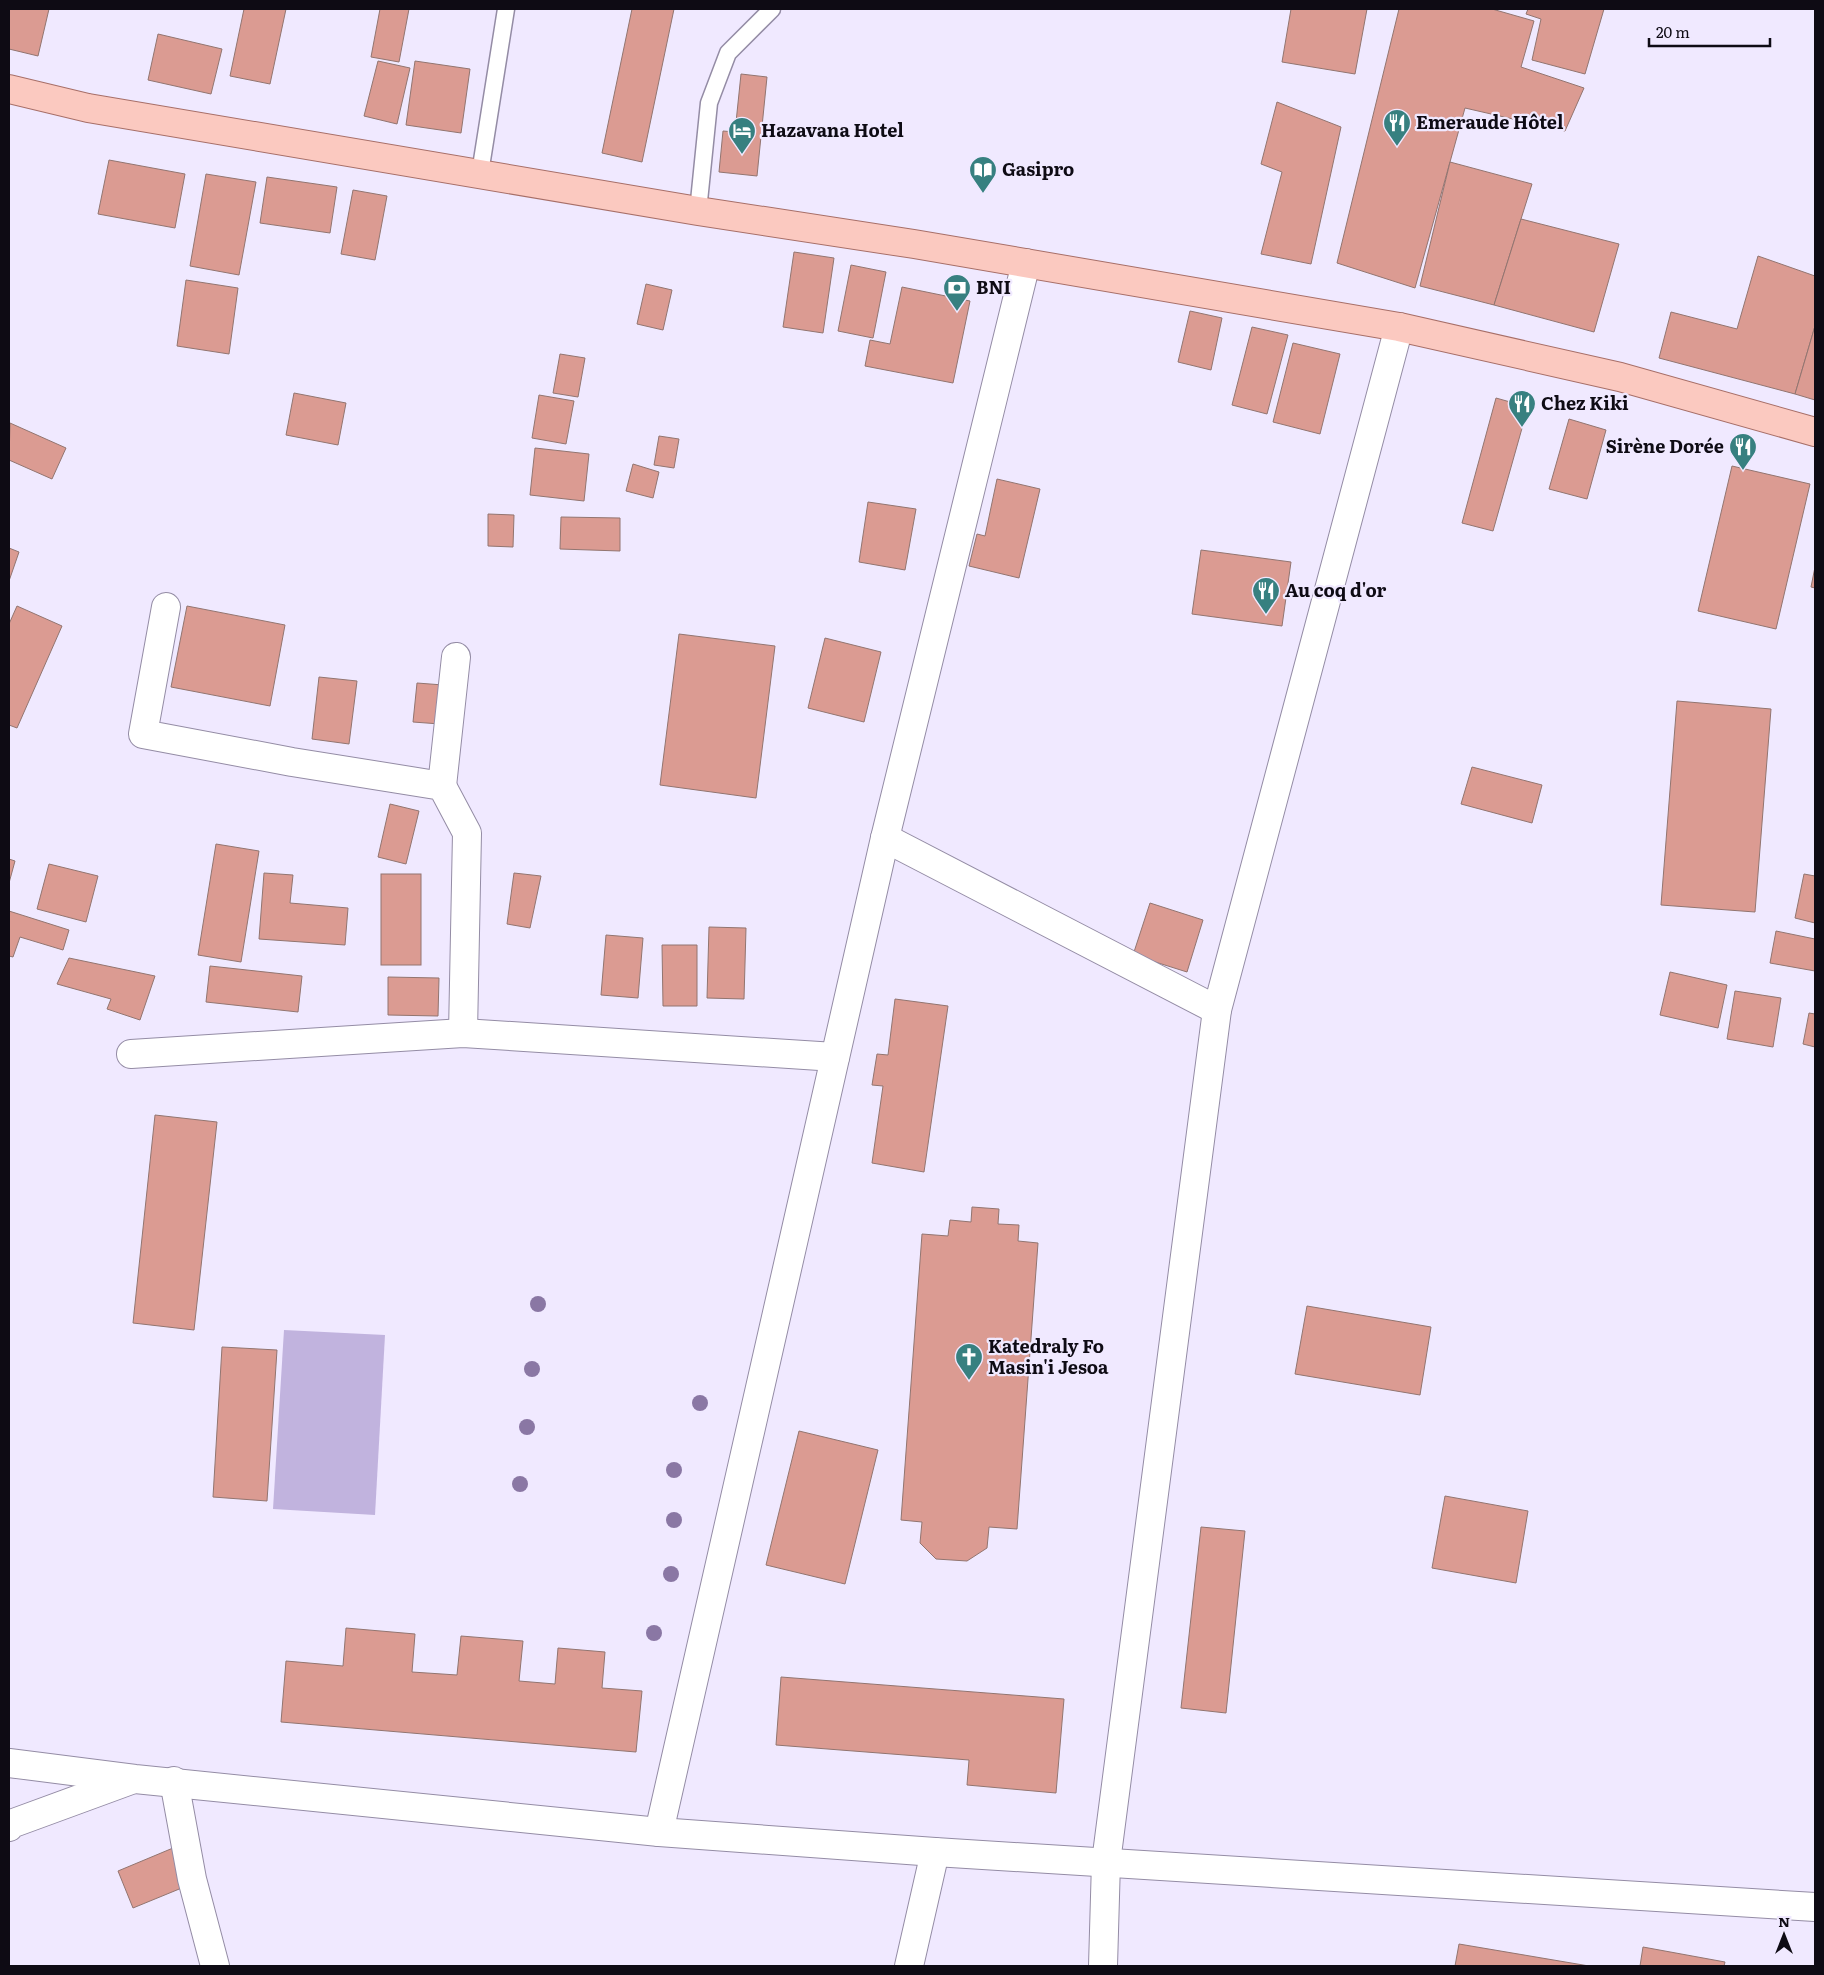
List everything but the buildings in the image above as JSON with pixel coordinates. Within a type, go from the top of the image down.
[{"type":"main road","points":[[9,90],[88,108],[698,211],[1026,263],[1399,327],[1620,377],[1815,432]]},
{"type":"street","points":[[659,1832],[885,838],[1026,263]]},
{"type":"street","points":[[1103,1966],[1106,1862],[1217,1010],[1399,327]]},
{"type":"street","points":[[166,607],[143,734],[292,762],[442,786]]},
{"type":"street","points":[[456,657],[442,786],[467,833],[463,1032]]},
{"type":"street","points":[[885,838],[1217,1010]]},
{"type":"street","points":[[131,1054],[463,1032],[835,1057]]},
{"type":"street","points":[[9,1763],[135,1779],[174,1781],[659,1832],[936,1852],[1815,1907]]},
{"type":"street","points":[[9,1827],[11,1824],[135,1779]]},
{"type":"street","points":[[174,1781],[192,1879],[215,1966]]},
{"type":"street","points":[[909,1966],[936,1852]]},
{"type":"lane","points":[[480,173],[506,9]]},
{"type":"lane","points":[[698,211],[709,103],[728,53],[772,9]]},
{"type":"shaded area","points":[[284,1330],[385,1335],[375,1515],[273,1509]]},
{"type":"place","name":"Emeraude Hôtel","points":[[1397,147]]},
{"type":"place","name":"Hazavana Hotel","points":[[742,155]]},
{"type":"place","name":"Gasipro","points":[[983,194]]},
{"type":"place","name":"BNI","points":[[957,312]]},
{"type":"place","name":"Chez Kiki","points":[[1522,428]]},
{"type":"place","name":"Sirène Dorée","points":[[1743,471]]},
{"type":"place","name":"Au coq d'or","points":[[1266,615]]},
{"type":"place","name":"Katedraly Fo Masin'i Jesoa","points":[[969,1381]]}]
